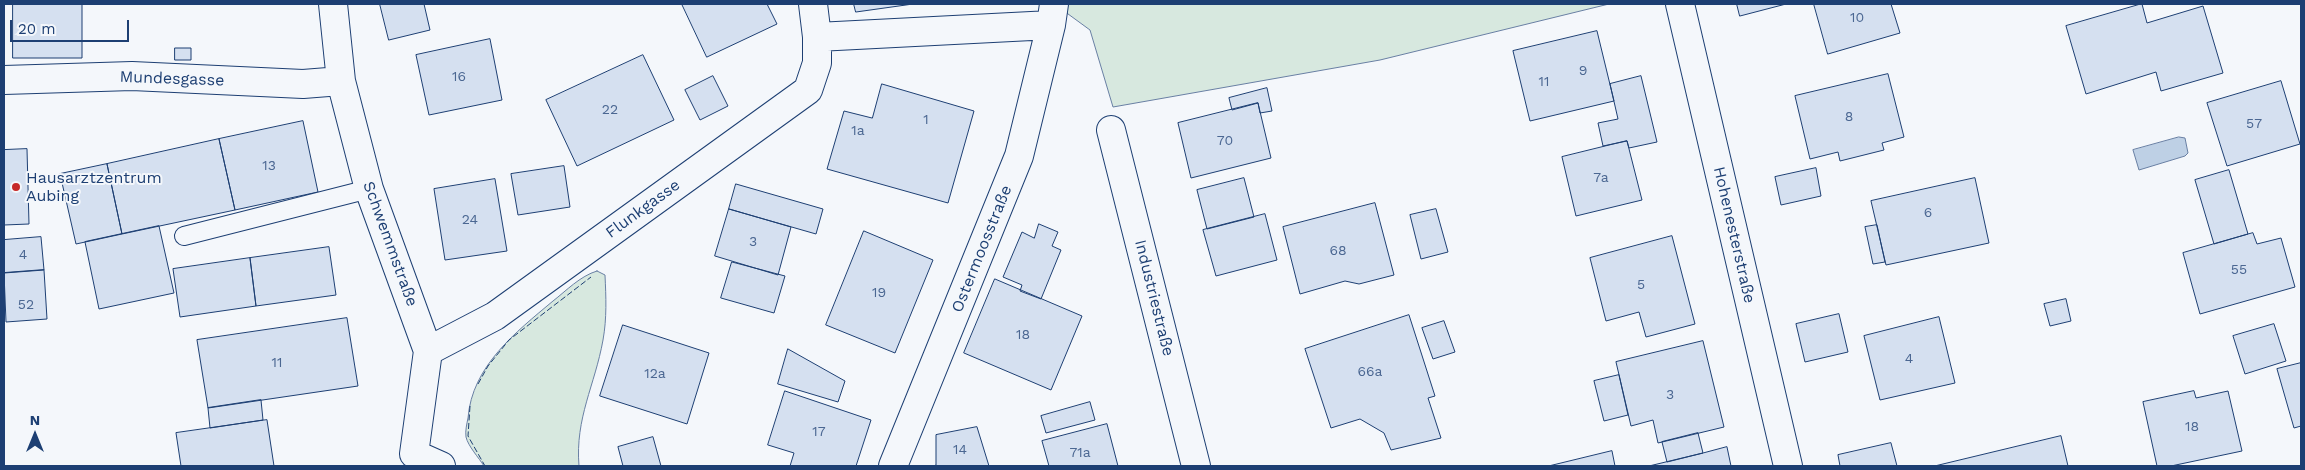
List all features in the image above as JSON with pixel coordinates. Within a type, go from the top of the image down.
[{"type":"street","name":"Schwemmstraße","points":[[333,4],[341,81],[368,190],[428,351],[412,460],[441,466]]},
{"type":"street","name":"Flunkgasse","points":[[428,351],[495,316],[808,90],[817,63],[817,37],[813,4]]},
{"type":"street","name":"Hohenesterstraße","points":[[1680,4],[1788,466]]},
{"type":"street","points":[[817,37],[1052,14]]},
{"type":"street","name":"Ostermoosstraße","points":[[893,466],[1019,156],[1052,14]]},
{"type":"street","name":"Mundesgasse","points":[[4,80],[132,76],[303,84],[341,81]]},
{"type":"street","name":"Industriestraße","points":[[1111,130],[1196,466]]},
{"type":"lane","points":[[184,236],[368,190]]},
{"type":"shaded area","points":[[1066,4],[1609,4],[1380,60],[1113,107],[1090,30],[1064,11]]},
{"type":"shaded area","points":[[597,271],[605,275],[605,324],[600,356],[586,402],[580,432],[579,466],[484,466],[469,444],[466,432],[471,399],[487,366],[525,325],[574,284],[585,276]]},
{"type":"water","points":[[2179,137],[2185,138],[2188,153],[2185,156],[2139,170],[2133,150]]},
{"type":"building","points":[[13,4],[82,4],[82,58],[13,58]]},
{"type":"building","points":[[380,4],[424,4],[430,30],[389,40]]},
{"type":"building","points":[[682,4],[767,4],[777,24],[707,57]]},
{"type":"building","points":[[854,4],[913,4],[856,12]]},
{"type":"building","points":[[1737,4],[1786,4],[1740,16]]},
{"type":"building","points":[[1814,4],[1891,4],[1900,33],[1828,54]]},
{"type":"building","points":[[2142,4],[2147,23],[2203,6],[2223,73],[2161,91],[2156,72],[2086,94],[2066,26]]},
{"type":"building","points":[[1597,31],[1614,101],[1530,121],[1513,51]]},
{"type":"building","points":[[490,39],[502,100],[429,115],[416,55]]},
{"type":"building","points":[[175,48],[191,48],[191,60],[175,60]]},
{"type":"building","points":[[643,55],[674,120],[577,166],[546,100]]},
{"type":"building","points":[[1888,74],[1904,137],[1882,143],[1884,150],[1840,161],[1838,152],[1810,159],[1795,96]]},
{"type":"building","points":[[713,76],[728,106],[700,120],[685,90]]},
{"type":"building","points":[[1641,76],[1657,142],[1629,148],[1627,141],[1603,146],[1598,123],[1618,119],[1610,84]]},
{"type":"building","points":[[2281,81],[2300,144],[2227,166],[2207,103]]},
{"type":"building","points":[[882,84],[974,111],[948,203],[827,169],[844,111],[872,118]]},
{"type":"building","points":[[1267,88],[1272,111],[1260,113],[1258,103],[1232,110],[1229,98]]},
{"type":"building","points":[[1258,103],[1271,158],[1191,178],[1178,123]]},
{"type":"building","points":[[303,121],[318,192],[235,210],[219,139]]},
{"type":"building","points":[[219,139],[235,210],[122,234],[107,164]]},
{"type":"building","points":[[1627,141],[1642,200],[1576,216],[1562,157]]},
{"type":"building","name":"Hausarztzentrum Aubing","points":[[27,149],[29,224],[4,225],[4,150]]},
{"type":"building","points":[[107,164],[122,234],[76,244],[60,174]]},
{"type":"building","points":[[564,166],[570,207],[518,215],[511,174]]},
{"type":"building","points":[[1816,168],[1821,196],[1781,205],[1775,177]]},
{"type":"building","points":[[2229,170],[2248,234],[2214,244],[2195,180]]},
{"type":"building","points":[[1244,178],[1254,217],[1207,229],[1197,190]]},
{"type":"building","points":[[1975,178],[1989,243],[1886,265],[1871,201]]},
{"type":"building","points":[[495,179],[507,251],[445,260],[434,189]]},
{"type":"building","points":[[736,184],[823,209],[816,234],[729,209]]},
{"type":"building","points":[[1375,203],[1394,275],[1359,284],[1345,281],[1300,294],[1283,227]]},
{"type":"building","points":[[729,209],[791,227],[778,275],[715,256]]},
{"type":"building","points":[[1436,209],[1448,252],[1421,259],[1410,215]]},
{"type":"building","points":[[1265,214],[1277,260],[1216,276],[1203,230]]},
{"type":"building","points":[[1039,224],[1058,232],[1052,246],[1061,250],[1041,299],[1020,291],[1022,285],[1003,277],[1022,232],[1034,238]]},
{"type":"building","points":[[1877,225],[1885,262],[1873,264],[1865,227]]},
{"type":"building","points":[[159,226],[174,293],[99,309],[85,242]]},
{"type":"building","points":[[864,231],[933,260],[895,353],[826,325]]},
{"type":"building","points":[[2253,233],[2257,244],[2281,238],[2295,287],[2200,314],[2183,253]]},
{"type":"building","points":[[1672,236],[1695,324],[1646,337],[1639,312],[1606,321],[1590,258]]},
{"type":"building","points":[[41,237],[44,270],[4,273],[4,240]]},
{"type":"building","points":[[329,247],[336,295],[256,306],[250,258]]},
{"type":"building","points":[[250,258],[256,306],[180,317],[173,269]]},
{"type":"building","points":[[732,262],[785,276],[774,313],[721,298]]},
{"type":"building","points":[[44,270],[47,319],[6,322],[4,273]]},
{"type":"building","points":[[995,279],[1082,316],[1051,390],[964,353]]},
{"type":"building","points":[[2066,299],[2071,321],[2050,326],[2044,304]]},
{"type":"building","points":[[1839,314],[1848,352],[1805,362],[1796,324]]},
{"type":"building","points":[[1409,315],[1435,396],[1428,398],[1441,438],[1391,450],[1384,433],[1360,419],[1331,428],[1305,349]]},
{"type":"building","points":[[1939,317],[1955,383],[1880,400],[1864,336]]},
{"type":"building","points":[[347,318],[358,386],[208,408],[197,340]]},
{"type":"building","points":[[1444,321],[1455,352],[1433,359],[1422,328]]},
{"type":"building","points":[[2274,324],[2286,361],[2245,374],[2233,336]]},
{"type":"building","points":[[623,325],[709,353],[687,424],[600,396]]},
{"type":"building","points":[[1703,341],[1724,427],[1658,443],[1653,420],[1631,426],[1616,362]]},
{"type":"building","points":[[788,349],[845,381],[838,402],[778,384]]},
{"type":"building","points":[[2301,363],[2301,426],[2294,428],[2277,369]]},
{"type":"building","points":[[1619,375],[1628,415],[1604,421],[1594,381]]},
{"type":"building","points":[[785,391],[871,420],[856,466],[790,466],[794,453],[768,445]]},
{"type":"building","points":[[2194,391],[2196,398],[2228,391],[2242,451],[2171,466],[2157,466],[2143,402]]},
{"type":"building","points":[[261,400],[263,420],[210,428],[208,408]]},
{"type":"building","points":[[1090,402],[1095,420],[1046,433],[1041,416]]},
{"type":"building","points":[[267,420],[274,466],[181,466],[176,433]]},
{"type":"building","points":[[1107,424],[1118,466],[1049,466],[1042,441]]},
{"type":"building","points":[[977,427],[989,466],[934,466],[936,465],[936,435]]},
{"type":"building","points":[[1698,433],[1703,453],[1667,462],[1662,442]]},
{"type":"building","points":[[2061,436],[2068,466],[1935,466]]},
{"type":"building","points":[[653,437],[661,466],[623,466],[618,447]]},
{"type":"building","points":[[1891,443],[1897,466],[1840,466],[1838,455]]},
{"type":"building","points":[[1727,447],[1731,466],[1649,466],[1703,453]]},
{"type":"building","points":[[1612,451],[1615,466],[1549,466]]},
{"type":"fence","points":[[478,384],[488,366],[509,340],[591,277]]},
{"type":"fence","points":[[470,406],[468,436],[485,466]]},
{"type":"place","name":"Hausarztzentrum Aubing","points":[[16,187]]}]
